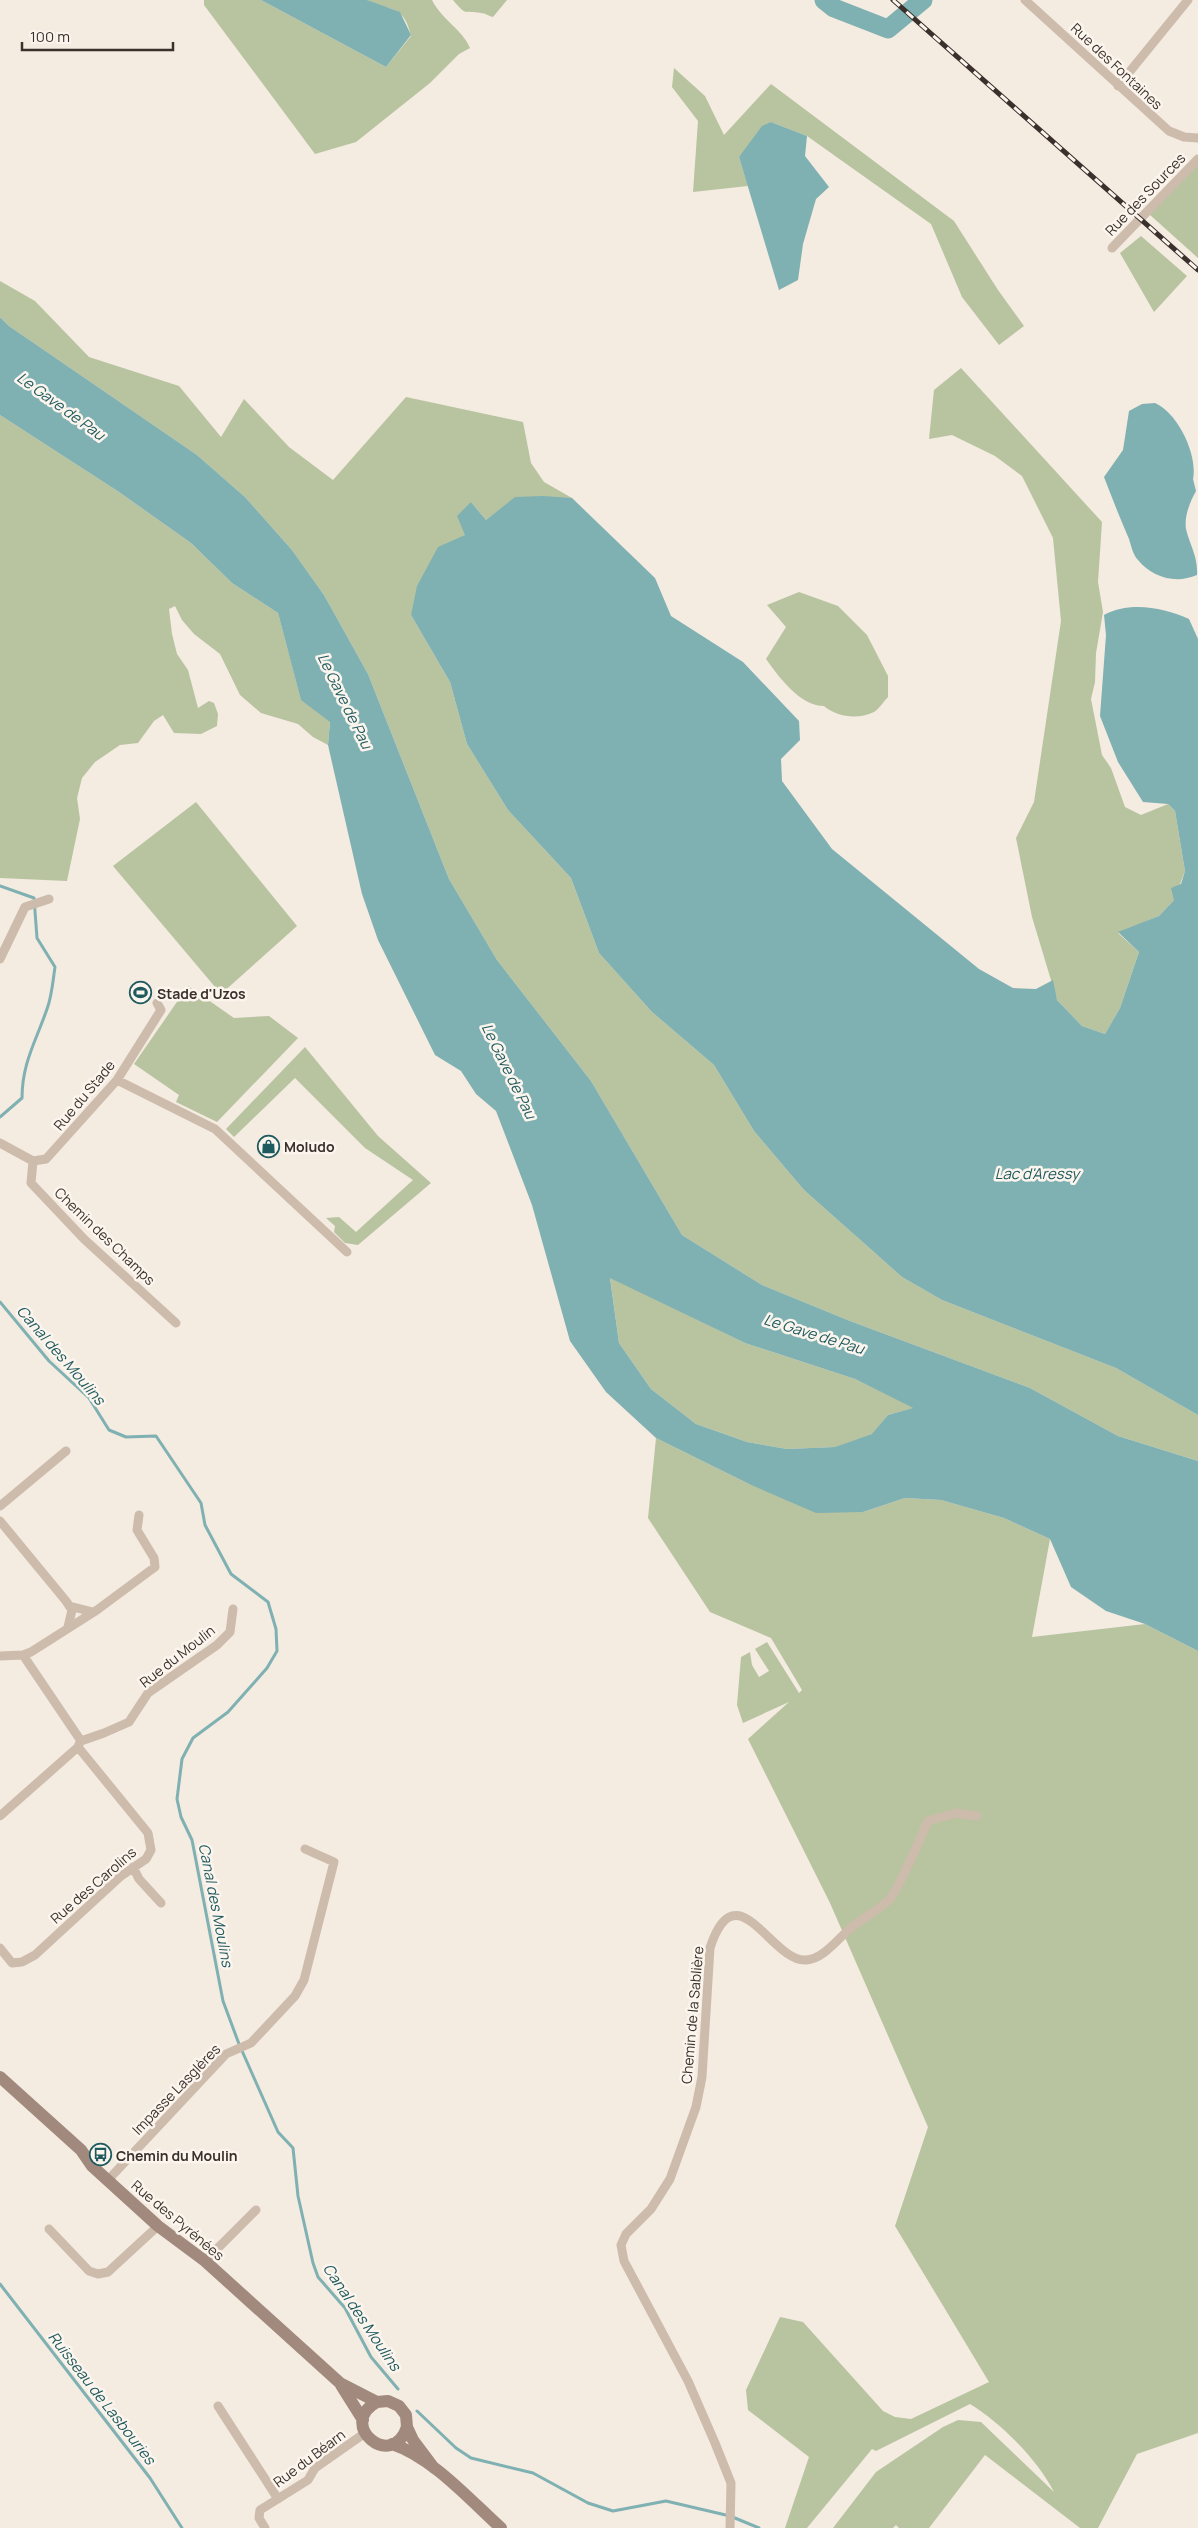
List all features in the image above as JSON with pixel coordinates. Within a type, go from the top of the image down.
[{"type":"main road","name":"Rue des Pyrénées","points":[[0,2077],[81,2150],[92,2166],[158,2226],[205,2261],[340,2383],[377,2402],[388,2401],[399,2406],[406,2415],[407,2427],[412,2440],[434,2468]]},
{"type":"main road","name":"Rue des Pyrénées","points":[[340,2383],[363,2420]]},
{"type":"main road","points":[[377,2402],[367,2409],[363,2420],[365,2433],[376,2444],[392,2444],[402,2438],[407,2427]]},
{"type":"main road","name":"Rue des Pyrénées","points":[[392,2444],[403,2448],[434,2468],[502,2528]]},
{"type":"street","name":"Rue des Fontaines","points":[[1026,0],[1169,131],[1184,137],[1198,138]]},
{"type":"street","points":[[1118,86],[1188,0]]},
{"type":"street","name":"Rue des Sources","points":[[1112,248],[1198,159]]},
{"type":"street","points":[[0,959],[26,907],[40,904],[49,899]]},
{"type":"street","name":"Rue du Stade","points":[[34,1161],[46,1159],[117,1080],[161,1010],[157,1003]]},
{"type":"street","points":[[117,1080],[215,1129],[347,1252]]},
{"type":"street","points":[[3,1145],[34,1161]]},
{"type":"street","name":"Chemin des Champs","points":[[34,1161],[31,1183],[84,1239],[176,1324]]},
{"type":"street","points":[[0,1506],[66,1451]]},
{"type":"street","points":[[0,1656],[23,1655],[31,1652],[93,1612],[155,1567],[154,1558],[136,1530],[139,1515]]},
{"type":"street","points":[[0,1521],[70,1606],[72,1610],[68,1627]]},
{"type":"street","points":[[70,1606],[93,1612]]},
{"type":"street","name":"Rue du Moulin","points":[[79,1744],[129,1722],[148,1693],[217,1645],[230,1632],[233,1609]]},
{"type":"street","points":[[0,1816],[79,1744],[23,1655]]},
{"type":"street","name":"Rue des Carolins","points":[[0,1948],[12,1963],[22,1962],[35,1955],[121,1876],[146,1859],[151,1850],[148,1833],[79,1744]]},
{"type":"street","name":"Chemin de la Sablière","points":[[730,2525],[731,2483],[688,2381],[624,2260],[621,2245],[626,2234],[651,2209],[670,2179],[696,2107],[702,2077],[710,1948],[716,1931],[724,1921],[732,1917],[744,1918],[757,1925],[780,1948],[795,1959],[810,1960],[823,1952],[850,1928],[889,1899],[928,1821],[956,1813],[977,1816]]},
{"type":"street","name":"Impasse Lasglères","points":[[108,2180],[226,2054],[251,2042],[295,1996],[304,1980],[331,1882],[334,1862],[305,1849]]},
{"type":"street","points":[[133,1867],[139,1879],[160,1903]]},
{"type":"street","points":[[205,2261],[256,2210]]},
{"type":"street","points":[[49,2229],[89,2271],[98,2274],[108,2272],[158,2226]]},
{"type":"street","points":[[218,2406],[278,2499]]},
{"type":"street","name":"Rue du Béarn","points":[[265,2528],[259,2518],[260,2510],[308,2480],[315,2468],[365,2433]]},
{"type":"green space","points":[[204,0],[261,0],[386,67],[411,36],[408,25],[404,17],[399,13],[367,0],[432,0],[441,13],[462,35],[470,48],[459,54],[430,83],[356,142],[315,154],[204,5]]},
{"type":"green space","points":[[453,0],[507,0],[493,17],[483,13],[466,12]]},
{"type":"green space","points":[[674,68],[705,96],[724,135],[771,84],[954,221],[998,290],[1024,326],[999,345],[962,297],[931,224],[807,136],[771,122],[739,157],[748,186],[693,192],[698,121],[672,87]]},
{"type":"green space","points":[[1198,165],[1198,258],[1149,214]]},
{"type":"green space","points":[[1141,236],[1187,276],[1154,312],[1120,253]]},
{"type":"green space","points":[[0,281],[35,301],[89,357],[179,386],[221,437],[244,399],[289,447],[333,480],[406,397],[523,422],[531,463],[544,482],[572,498],[516,497],[486,520],[471,502],[465,535],[411,615],[450,682],[467,744],[508,810],[571,878],[599,953],[652,1012],[714,1065],[754,1131],[804,1190],[902,1277],[942,1300],[1116,1368],[1198,1415],[1198,1461],[1118,1436],[1030,1388],[850,1321],[762,1285],[682,1235],[591,1081],[497,960],[449,879],[368,674],[324,595],[292,550],[245,497],[197,455],[9,326],[0,317]]},
{"type":"green space","points":[[961,368],[1102,522],[1098,582],[1103,612],[1096,653],[1095,682],[1091,699],[1102,755],[1111,768],[1125,807],[1141,815],[1168,804],[1175,811],[1185,871],[1174,900],[1159,916],[1118,933],[1139,952],[1120,1008],[1105,1034],[1082,1026],[1057,1000],[1032,917],[1016,838],[1034,802],[1061,621],[1053,538],[1022,476],[995,456],[952,435],[929,439],[934,390]]},
{"type":"green space","points":[[0,415],[119,492],[191,543],[232,583],[278,613],[301,699],[330,721],[328,745],[313,737],[298,724],[261,713],[240,695],[220,654],[194,634],[182,620],[175,606],[169,609],[177,654],[188,670],[198,708],[209,701],[214,703],[218,714],[217,726],[201,734],[174,733],[163,715],[154,721],[138,743],[120,745],[95,762],[82,778],[77,798],[80,819],[67,881],[0,878]]},
{"type":"green space","points":[[799,592],[838,606],[867,635],[888,676],[888,697],[874,712],[854,717],[841,715],[824,706],[815,705],[791,689],[766,659],[786,627],[767,605]]},
{"type":"green space","points":[[196,802],[297,926],[221,994],[113,866]]},
{"type":"green space","points":[[188,986],[234,1018],[269,1016],[298,1038],[217,1122],[176,1102],[179,1095],[134,1064]]},
{"type":"green space","points":[[305,1047],[378,1136],[431,1183],[358,1245],[345,1243],[334,1232],[335,1226],[326,1218],[339,1217],[356,1232],[413,1180],[365,1148],[295,1078],[234,1137],[226,1129]]},
{"type":"green space","points":[[610,1277],[745,1343],[855,1379],[914,1408],[888,1415],[873,1434],[836,1447],[787,1449],[747,1442],[696,1424],[651,1389],[619,1343]]},
{"type":"green space","points":[[656,1438],[749,1484],[863,1512],[905,1498],[941,1500],[1004,1518],[1050,1539],[1032,1637],[1145,1624],[1198,1651],[1198,2433],[1137,2454],[1098,2528],[1080,2528],[985,2455],[929,2528],[899,2528],[896,2525],[893,2528],[833,2528],[876,2472],[943,2427],[958,2420],[981,2422],[1054,2492],[1038,2467],[1018,2443],[994,2421],[970,2404],[876,2451],[872,2449],[807,2528],[785,2528],[809,2457],[748,2410],[746,2390],[780,2317],[803,2322],[883,2411],[895,2417],[911,2419],[989,2382],[895,2226],[928,2127],[830,1903],[748,1739],[789,1702],[743,1723],[737,1705],[741,1657],[750,1652],[752,1665],[759,1677],[769,1671],[755,1649],[767,1642],[799,1693],[802,1690],[771,1638],[710,1612],[648,1518]]},
{"type":"water","points":[[261,0],[367,0],[400,12],[411,35],[386,67]]},
{"type":"water","points":[[771,122],[807,136],[805,156],[829,187],[816,199],[803,244],[798,280],[779,290],[739,157],[762,126]]},
{"type":"water","name":"Le Gave de Pau","points":[[0,317],[9,326],[197,455],[245,497],[292,550],[324,595],[368,674],[449,879],[497,960],[591,1081],[682,1235],[762,1285],[850,1321],[1030,1388],[1118,1436],[1198,1461],[1198,1651],[1145,1624],[1106,1611],[1071,1587],[1050,1539],[1004,1518],[941,1500],[905,1498],[863,1512],[816,1513],[749,1484],[656,1438],[606,1392],[570,1341],[532,1205],[496,1111],[476,1094],[461,1071],[435,1055],[378,940],[362,894],[328,745],[330,722],[301,700],[278,613],[232,583],[191,543],[119,492],[0,415]],"holes":[[[610,1278],[745,1343],[855,1379],[913,1408],[888,1415],[872,1434],[835,1447],[787,1449],[747,1442],[696,1424],[651,1389],[619,1343]]]},
{"type":"water","points":[[1155,403],[1163,408],[1178,425],[1189,447],[1192,458],[1193,479],[1196,491],[1188,509],[1186,529],[1195,557],[1197,575],[1189,578],[1165,578],[1151,571],[1138,560],[1133,553],[1104,477],[1123,450],[1129,411],[1142,404]]},
{"type":"water","name":"Lac d'Aressy","points":[[515,497],[572,498],[655,578],[671,616],[743,662],[799,721],[800,740],[781,759],[782,781],[832,849],[979,969],[1013,988],[1036,989],[1053,980],[1057,1000],[1082,1026],[1105,1034],[1120,1008],[1139,952],[1118,932],[1159,916],[1174,900],[1171,888],[1181,884],[1185,871],[1175,811],[1168,804],[1143,802],[1118,762],[1100,716],[1106,635],[1104,615],[1124,608],[1146,607],[1169,611],[1189,619],[1198,639],[1198,1415],[1116,1368],[942,1300],[902,1277],[804,1190],[754,1131],[714,1065],[652,1012],[599,953],[571,878],[508,810],[467,744],[450,682],[411,615],[417,586],[438,547],[465,535],[457,516],[471,502],[486,520]]},
{"type":"waterway","points":[[824,0],[834,8],[888,29],[923,0]]},
{"type":"waterway","name":"Canal des Moulins","points":[[0,886],[34,898],[37,938],[55,967],[49,1004],[30,1052],[24,1074],[22,1098],[0,1117]]},
{"type":"waterway","name":"Canal des Moulins","points":[[0,1302],[49,1361],[89,1398],[109,1430],[126,1437],[156,1436],[201,1503],[205,1525],[231,1574],[268,1602],[276,1629],[277,1651],[267,1668],[228,1712],[193,1738],[182,1759],[177,1799],[181,1817],[192,1840],[223,2001],[239,2044],[278,2132],[293,2148],[298,2196],[318,2277],[345,2308],[371,2357],[398,2389]]},
{"type":"waterway","name":"Ruisseau de Lasbouries","points":[[0,2284],[150,2478],[182,2528]]},
{"type":"waterway","name":"Canal des Moulins","points":[[417,2411],[456,2448],[471,2458],[533,2473],[588,2503],[613,2511],[666,2501],[730,2516],[759,2528]]},
{"type":"railway","points":[[893,0],[1198,270]]},
{"type":"place","name":"Stade d'Uzos","points":[[141,993]]},
{"type":"place","name":"Moludo","points":[[268,1146]]},
{"type":"place","name":"Chemin du Moulin","points":[[100,2155]]}]
